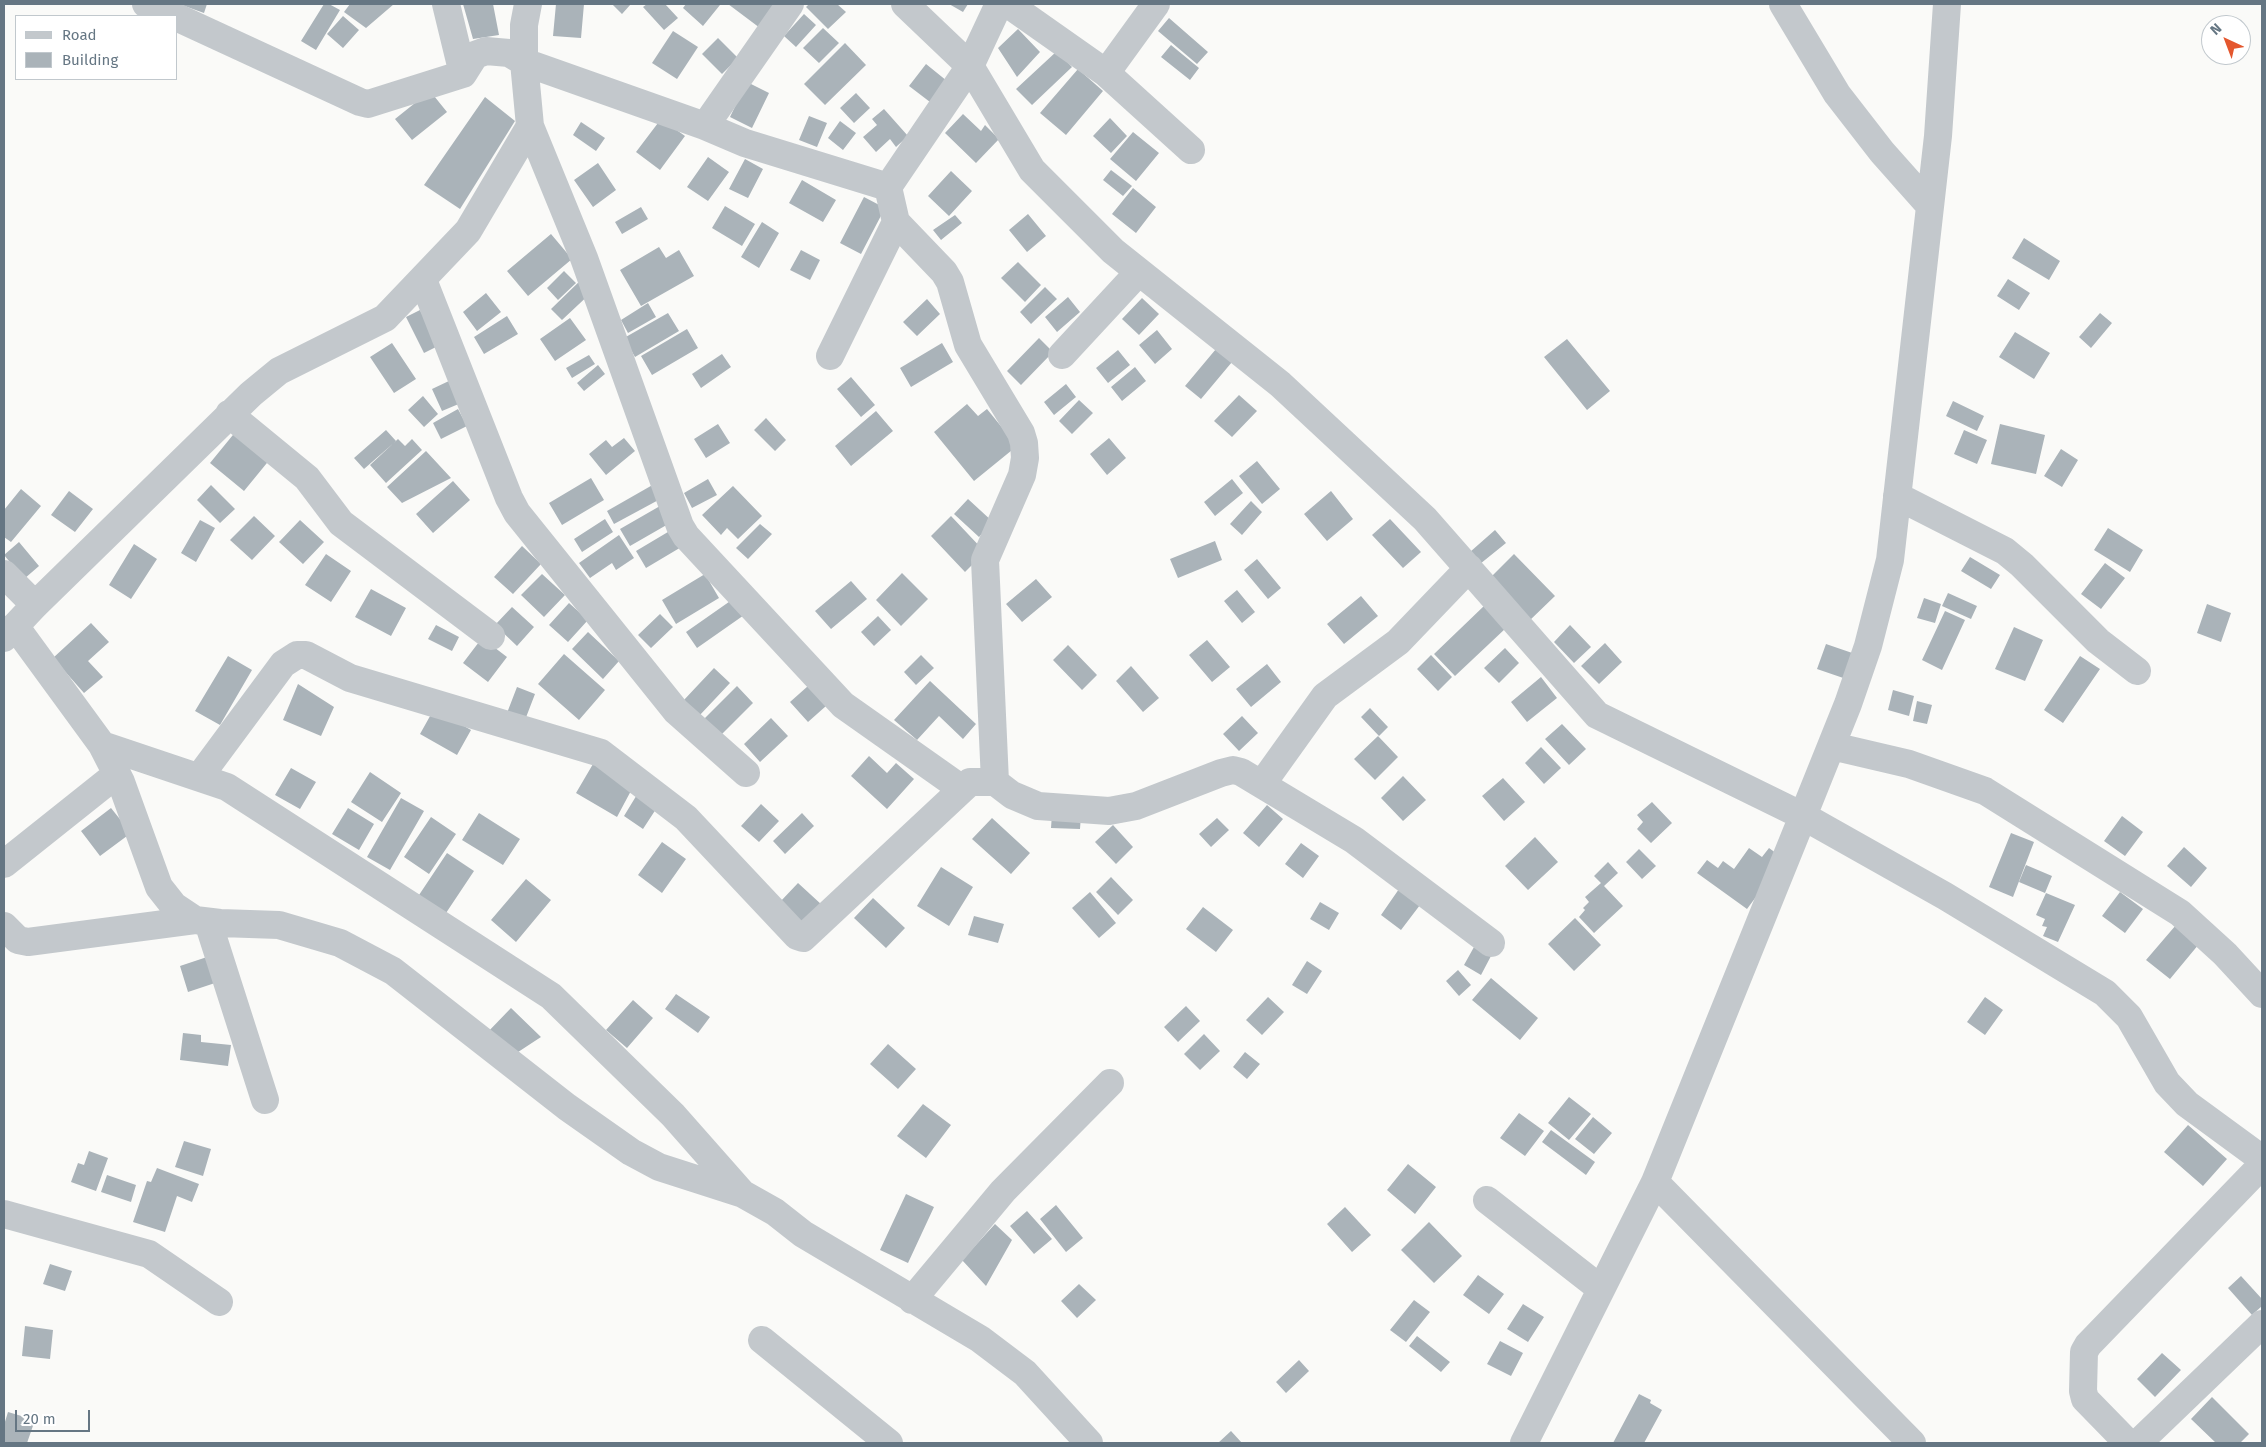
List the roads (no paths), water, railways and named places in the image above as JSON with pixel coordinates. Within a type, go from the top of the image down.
[{"type":"street","points":[[146,4],[174,15]]},
{"type":"street","points":[[446,4],[464,74]]},
{"type":"street","points":[[528,4],[524,25],[524,62],[530,126],[584,258],[680,526],[686,536],[842,705],[962,789]]},
{"type":"street","points":[[705,126],[790,4]]},
{"type":"street","points":[[905,4],[970,66],[1032,170],[1113,251],[1138,273],[1280,384],[1425,519],[1597,715],[1803,816],[1945,896],[2105,993],[2117,1002],[2130,1017],[2167,1083],[2187,1104],[2262,1158]]},
{"type":"street","points":[[995,782],[984,572],[988,550],[1022,475],[1025,458],[1024,443],[1021,433],[968,345],[954,293],[944,272],[896,222],[888,187],[970,66],[999,4]]},
{"type":"street","points":[[1008,4],[1106,73],[1191,150]]},
{"type":"street","points":[[1106,73],[1156,4]]},
{"type":"street","points":[[1783,4],[1837,94],[1882,152],[1930,206]]},
{"type":"street","points":[[1524,1443],[1655,1182],[1832,746],[1868,646],[1890,560],[1898,496],[1938,136],[1947,4]]},
{"type":"street","points":[[178,17],[360,102],[368,104],[464,74],[475,55],[486,51],[509,53],[524,62],[705,126],[745,143],[888,187]]},
{"type":"street","points":[[265,1100],[201,921],[174,906],[159,887],[117,774],[102,745],[9,632],[229,414],[279,371],[376,324],[393,312],[474,224],[530,126]]},
{"type":"street","points":[[830,356],[896,222]]},
{"type":"street","points":[[1062,355],[1138,273]]},
{"type":"street","points":[[423,280],[509,498],[517,513],[676,711],[746,773]]},
{"type":"street","points":[[229,414],[307,478],[341,523],[491,636]]},
{"type":"street","points":[[1898,496],[2005,552],[2022,565],[2109,651],[2137,671]]},
{"type":"street","points":[[1262,784],[1325,696],[1398,642],[1468,568]]},
{"type":"street","points":[[4,574],[35,605]]},
{"type":"street","points":[[200,776],[283,664],[297,655],[306,655],[350,678],[602,753],[686,818],[797,936],[803,938],[970,782],[995,782],[1012,795],[1038,806],[1109,811],[1136,806],[1233,770],[1241,772],[1262,784],[1354,840],[1492,943]]},
{"type":"street","points":[[102,745],[200,776],[227,787],[550,996],[673,1115],[743,1194]]},
{"type":"street","points":[[1832,746],[1908,764],[1985,791],[2180,912],[2262,994]]},
{"type":"street","points":[[4,864],[117,774]]},
{"type":"street","points":[[4,926],[18,940],[28,942],[201,921],[279,925],[340,943],[393,971],[567,1107],[631,1152],[659,1167],[743,1194],[775,1212],[802,1234],[980,1339],[1025,1373],[1089,1443]]},
{"type":"street","points":[[912,1300],[1003,1191],[1110,1083]]},
{"type":"street","points":[[2128,1443],[2085,1399],[2083,1391],[2084,1352],[2088,1345],[2262,1165]]},
{"type":"street","points":[[1655,1182],[1912,1443]]},
{"type":"street","points":[[1487,1200],[1601,1289]]},
{"type":"street","points":[[4,1214],[149,1254],[218,1302]]},
{"type":"street","points":[[2138,1443],[2262,1324]]},
{"type":"street","points":[[762,1340],[889,1443]]}]
